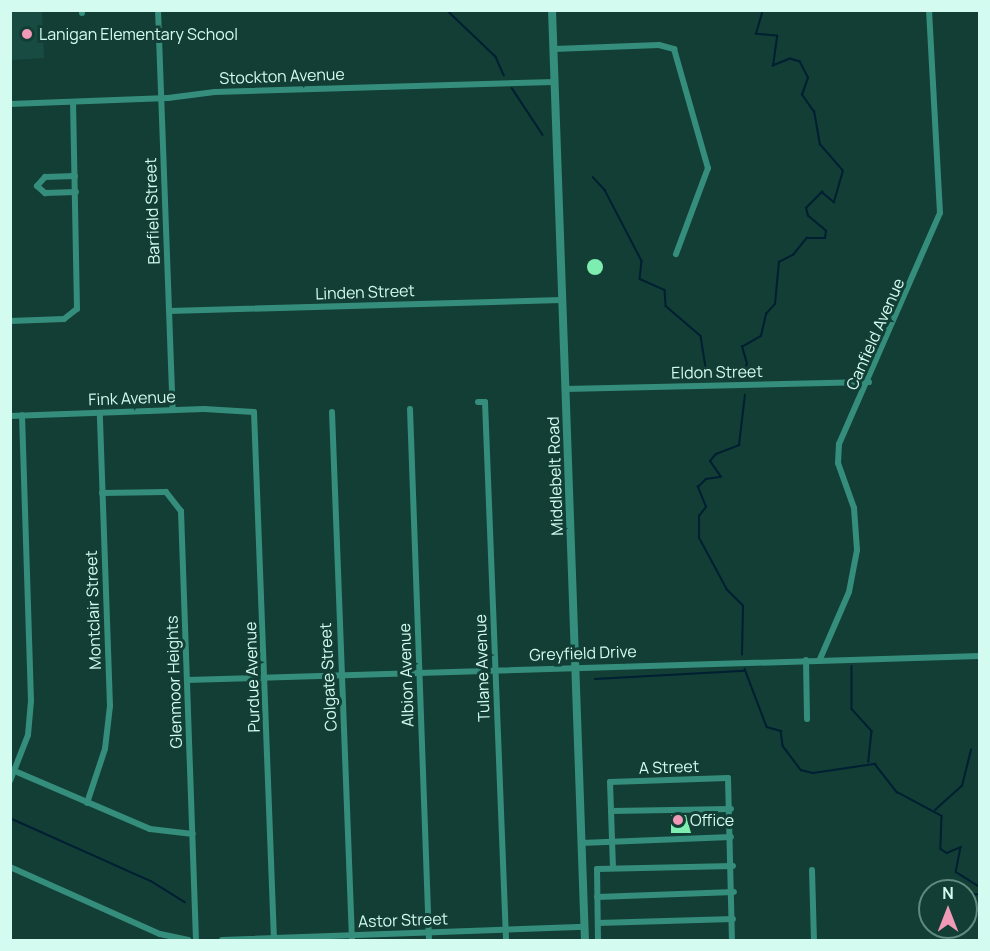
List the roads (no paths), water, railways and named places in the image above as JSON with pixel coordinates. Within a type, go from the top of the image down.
[{"type":"street","name":"Barfield Street","points":[[158,10],[173,410]]},
{"type":"street","name":"Middlebelt Road","points":[[552,10],[585,940]]},
{"type":"street","name":"Canfield Avenue","points":[[820,659],[855,567],[854,508],[837,455],[940,213],[929,10]]},
{"type":"street","points":[[554,49],[659,45],[674,49],[708,168],[676,254]]},
{"type":"street","name":"Stockton Avenue","points":[[10,104],[161,99],[215,92],[554,82]]},
{"type":"street","points":[[10,321],[64,319],[77,309],[76,192],[72,102]]},
{"type":"street","points":[[75,176],[45,177],[37,186],[45,193],[76,192]]},
{"type":"street","name":"Linden Street","points":[[170,311],[562,300]]},
{"type":"street","name":"Eldon Street","points":[[565,389],[869,382]]},
{"type":"street","name":"Tulane Avenue","points":[[478,402],[486,402],[506,940]]},
{"type":"street","name":"Albion Avenue","points":[[410,409],[429,940]]},
{"type":"street","name":"Fink Avenue","points":[[10,416],[173,410],[254,412]]},
{"type":"street","name":"Purdue Avenue","points":[[254,412],[274,940]]},
{"type":"street","name":"Colgate Street","points":[[332,412],[352,938]]},
{"type":"street","name":"Montclair Street","points":[[87,803],[109,722],[100,413]]},
{"type":"street","points":[[10,780],[28,735],[31,701],[22,415]]},
{"type":"street","name":"Glenmoor Heights","points":[[102,493],[166,492],[178,504],[196,940]]},
{"type":"street","name":"Greyfield Drive","points":[[187,680],[575,666],[980,656]]},
{"type":"street","points":[[806,660],[807,719]]},
{"type":"street","points":[[13,769],[150,829],[193,834]]},
{"type":"street","name":"A Street","points":[[613,868],[610,782],[728,778],[731,809]]},
{"type":"street","points":[[611,811],[731,809],[734,892],[732,940]]},
{"type":"street","points":[[581,843],[731,837]]},
{"type":"street","points":[[598,940],[597,869],[733,866]]},
{"type":"street","points":[[10,867],[160,934],[188,940]]},
{"type":"street","points":[[812,870],[814,940]]},
{"type":"street","points":[[597,897],[734,892]]},
{"type":"street","points":[[598,923],[733,919]]},
{"type":"street","name":"Astor Street","points":[[222,940],[352,938],[585,927]]},
{"type":"waterway","points":[[447,10],[496,57],[504,75]]},
{"type":"waterway","points":[[742,375],[747,364],[742,347],[761,336],[766,314],[775,304],[779,262],[793,255],[807,238],[825,238],[826,231],[808,216],[806,208],[822,192],[834,202],[843,171],[820,145],[814,112],[802,95],[808,78],[800,62],[790,59],[773,66],[777,36],[756,34],[763,10]]},
{"type":"waterway","points":[[512,88],[543,135]]},
{"type":"waterway","points":[[593,177],[605,190],[642,261],[640,279],[665,290],[666,306],[701,336],[706,368],[712,370]]},
{"type":"waterway","points":[[720,371],[741,374]]},
{"type":"waterway","points":[[742,655],[743,606],[727,590],[699,538],[699,516],[706,507],[698,487],[706,479],[721,477],[710,461],[716,454],[739,445],[745,395]]},
{"type":"waterway","points":[[852,666],[852,709],[872,731],[869,762]]},
{"type":"waterway","points":[[745,669],[767,727],[781,731],[783,746],[801,770],[813,773],[875,764],[897,792],[942,816],[941,849],[947,853],[961,847],[956,872],[980,887]]},
{"type":"waterway","points":[[595,679],[745,671]]},
{"type":"waterway","points":[[935,810],[962,786],[971,750]]},
{"type":"waterway","points":[[10,818],[151,881],[185,902]]},
{"type":"place","name":"Lanigan Elementary School","points":[[27,34]]},
{"type":"place","name":"Office","points":[[678,820]]}]
